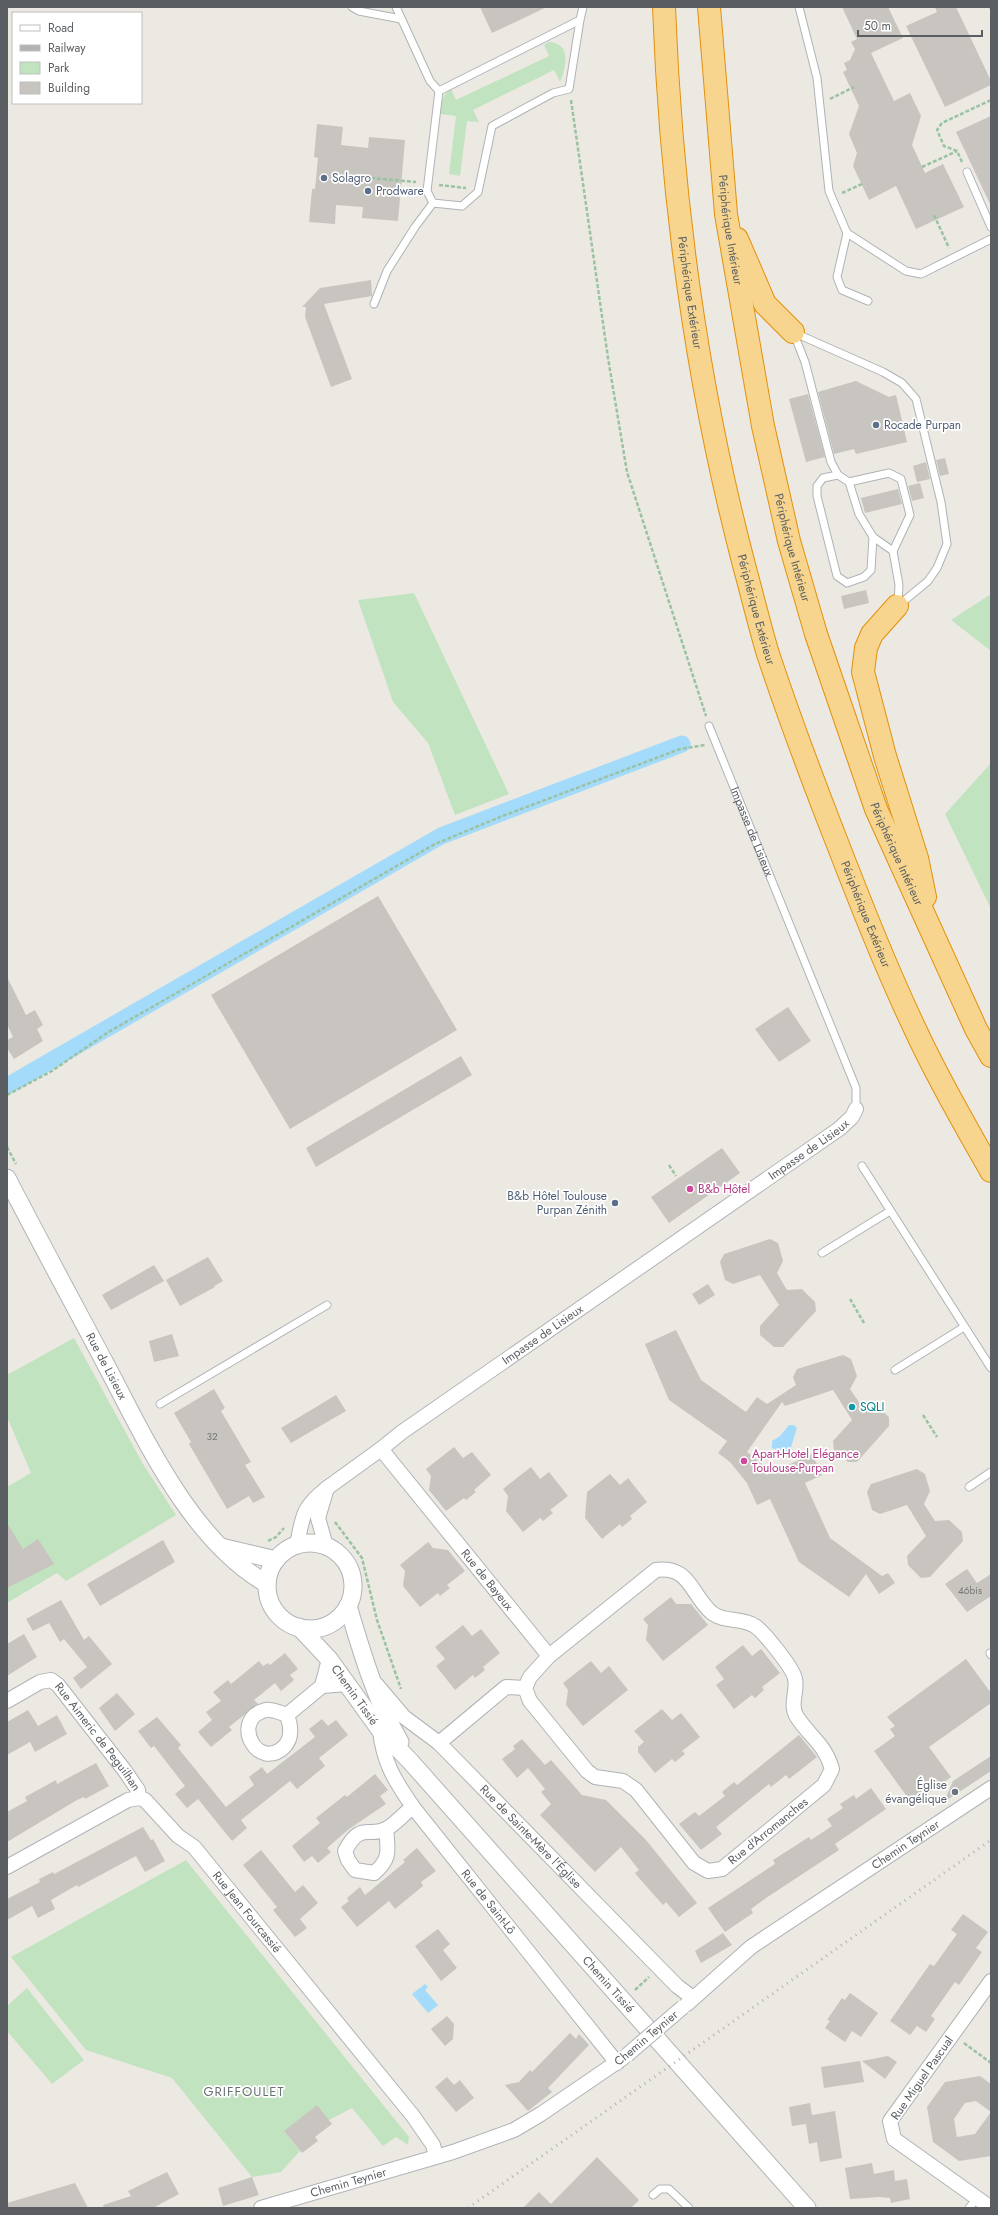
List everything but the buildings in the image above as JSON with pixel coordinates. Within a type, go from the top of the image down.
[{"type":"highway","name":"Périphérique Extérieur","points":[[664,7],[676,189],[689,303],[708,413],[724,490],[767,651],[804,758],[878,946],[916,1031],[954,1106],[991,1171]]},
{"type":"highway","name":"Périphérique Intérieur","points":[[709,7],[726,214],[763,426],[789,541],[814,627],[876,809],[976,1030],[991,1056]]},
{"type":"highway","points":[[726,214],[755,275],[765,304],[793,332]]},
{"type":"highway","points":[[898,606],[872,634],[866,648],[863,672],[885,756],[917,858],[932,932]]},
{"type":"street","name":"Impasse de Lisieux","points":[[381,1449],[402,1432],[562,1320],[839,1129],[852,1117],[856,1109]]},
{"type":"street","name":"Rue de Lisieux","points":[[12,1173],[167,1479],[218,1546],[246,1570],[267,1584]]},
{"type":"street","points":[[297,1545],[302,1518],[310,1502],[381,1449]]},
{"type":"street","name":"Rue de Bayeux","points":[[381,1449],[548,1656]]},
{"type":"street","points":[[326,1546],[318,1518],[327,1488]]},
{"type":"street","points":[[311,1543],[326,1546],[341,1557],[350,1570],[352,1589],[348,1606],[330,1623],[310,1629],[299,1627],[282,1619],[274,1610],[268,1597],[268,1574],[281,1554],[297,1545],[311,1543]]},
{"type":"street","points":[[218,1546],[276,1560]]},
{"type":"street","name":"Rue d'Arromanches","points":[[525,1688],[530,1702],[587,1771],[596,1777],[623,1781],[636,1790],[694,1863],[708,1871],[722,1869],[824,1785],[832,1770],[828,1755],[796,1716],[793,1702],[796,1679],[790,1666],[755,1626],[723,1619],[712,1612],[682,1575],[670,1568],[656,1570],[548,1656]]},
{"type":"street","name":"Chemin Tissié","points":[[348,1606],[368,1675],[381,1706],[410,1761]]},
{"type":"street","name":"Chemin Tissié","points":[[299,1627],[329,1659],[380,1730],[410,1761],[807,2208]]},
{"type":"street","points":[[439,1743],[506,1687],[525,1688],[530,1677],[548,1656]]},
{"type":"street","points":[[322,1686],[329,1659]]},
{"type":"street","name":"Rue de Sainte-Mère l'Église","points":[[368,1675],[404,1717],[439,1743],[677,1986],[688,2003]]},
{"type":"street","name":"Rue Aimeric de Peguilhan","points":[[7,1700],[40,1682],[51,1680],[58,1685],[125,1771],[138,1790],[139,1798]]},
{"type":"street","points":[[287,1715],[322,1686],[348,1684]]},
{"type":"street","name":"Rue de Saint-Lô","points":[[380,1730],[381,1745],[392,1776],[413,1807],[622,2059]]},
{"type":"street","name":"Chemin Teynier","points":[[261,2208],[436,2156],[514,2130],[541,2114],[622,2059],[751,1947],[991,1788]]},
{"type":"street","points":[[7,1867],[128,1800],[139,1798]]},
{"type":"street","name":"Rue Jean Fourcassié","points":[[139,1798],[145,1800],[178,1836],[194,1847],[412,2116],[433,2145],[436,2156]]},
{"type":"street","points":[[386,1829],[413,1807]]},
{"type":"street","name":"Rue Miguel Pascual","points":[[991,1981],[890,2121],[894,2139],[973,2203],[991,2208]]},
{"type":"lane","points":[[352,7],[359,11],[401,19]]},
{"type":"lane","points":[[396,7],[430,81],[439,91],[427,191],[433,203]]},
{"type":"lane","points":[[433,203],[462,206],[478,192],[492,126],[553,93],[569,90],[583,7]]},
{"type":"lane","points":[[799,7],[817,78],[829,191],[847,233],[906,271],[921,274],[991,239]]},
{"type":"lane","points":[[439,91],[580,20]]},
{"type":"lane","points":[[967,172],[991,227]]},
{"type":"lane","points":[[374,304],[387,271],[433,203]]},
{"type":"lane","points":[[847,233],[837,277],[842,290],[868,301]]},
{"type":"lane","points":[[793,332],[805,362],[831,462],[838,475],[849,482],[859,514],[872,537],[893,551]]},
{"type":"lane","points":[[793,332],[804,335],[883,372],[902,383],[916,399],[941,502],[947,544],[937,568],[928,581],[898,606]]},
{"type":"lane","points":[[849,482],[889,473],[901,480],[910,516],[893,551],[899,585],[898,606]]},
{"type":"lane","points":[[838,475],[823,478],[817,486],[817,496],[837,576],[847,584],[864,577],[871,570],[872,537]]},
{"type":"lane","name":"Impasse de Lisieux","points":[[709,726],[856,1088],[856,1109]]},
{"type":"lane","points":[[862,1166],[991,1368]]},
{"type":"lane","points":[[822,1253],[890,1211]]},
{"type":"lane","points":[[160,1404],[327,1305]]},
{"type":"lane","points":[[895,1370],[964,1327]]},
{"type":"lane","points":[[969,1487],[991,1472]]},
{"type":"lane","points":[[653,2195],[660,2188],[669,2189],[689,2208]]},
{"type":"path","points":[[820,99],[833,98],[854,87]]},
{"type":"path","points":[[569,90],[626,472],[709,726]]},
{"type":"path","points":[[922,167],[957,151],[944,146],[937,130],[942,123],[991,100]]},
{"type":"path","points":[[832,198],[862,184]]},
{"type":"path","points":[[934,215],[954,257]]},
{"type":"path","points":[[7,1095],[52,1071],[114,1029],[435,844],[500,817],[680,749],[715,742]]},
{"type":"path","points":[[7,1147],[12,1173]]},
{"type":"path","points":[[669,1165],[676,1176]]},
{"type":"path","points":[[850,1299],[864,1323]]},
{"type":"path","points":[[923,1415],[937,1437]]},
{"type":"path","points":[[262,1542],[276,1536],[294,1520],[302,1518]]},
{"type":"path","points":[[318,1518],[332,1520],[338,1524],[362,1558],[377,1620],[403,1693]]},
{"type":"path","points":[[629,1984],[634,1990]]},
{"type":"path","points":[[952,2034],[991,2064]]},
{"type":"green space","points":[[549,42],[556,43],[564,51],[565,63],[560,82],[554,70],[473,110],[479,122],[467,121],[460,176],[449,174],[456,116],[441,114],[441,104],[448,91],[451,89],[456,100],[549,56],[544,45]]},
{"type":"green space","points":[[414,593],[509,794],[455,815],[428,743],[393,702],[358,600]]},
{"type":"green space","points":[[991,594],[991,651],[951,620]]},
{"type":"green space","points":[[991,763],[991,909],[945,814]]},
{"type":"green space","points":[[74,1338],[143,1464],[176,1515],[66,1581],[57,1573],[7,1603],[7,1487],[31,1473],[7,1417],[7,1375]]},
{"type":"green space","points":[[186,1860],[409,2137],[408,2145],[396,2137],[383,2146],[352,2108],[329,2120],[284,2131],[300,2151],[281,2172],[252,2177],[172,2078],[86,2050],[11,1957]]},
{"type":"green space","points":[[27,1988],[84,2060],[52,2084],[7,2031],[7,2006]]},
{"type":"water","points":[[789,1425],[794,1425],[797,1428],[790,1450],[782,1452],[772,1448],[772,1441],[780,1436]]},
{"type":"water","points":[[425,1984],[428,1987],[425,1990],[438,2005],[428,2013],[412,1994]]},
{"type":"waterway","points":[[7,1086],[441,836],[682,744]]},
{"type":"railway","points":[[468,2208],[991,1840]]},
{"type":"place","name":"Solagro","points":[[324,178]]},
{"type":"place","name":"Prodware","points":[[368,191]]},
{"type":"place","name":"Rocade Purpan","points":[[876,425]]},
{"type":"place","name":"B&b Hôtel","points":[[690,1189]]},
{"type":"place","name":"B&b Hôtel Toulouse Purpan Zénith","points":[[615,1203]]},
{"type":"place","name":"SQLI","points":[[852,1407]]},
{"type":"place","name":"Apart-Hotel Elégance Toulouse-Purpan","points":[[744,1461]]},
{"type":"place","name":"Église évangélique","points":[[955,1792]]},
{"type":"district","name":"GRIFFOULET","points":[[244,2091]]}]
